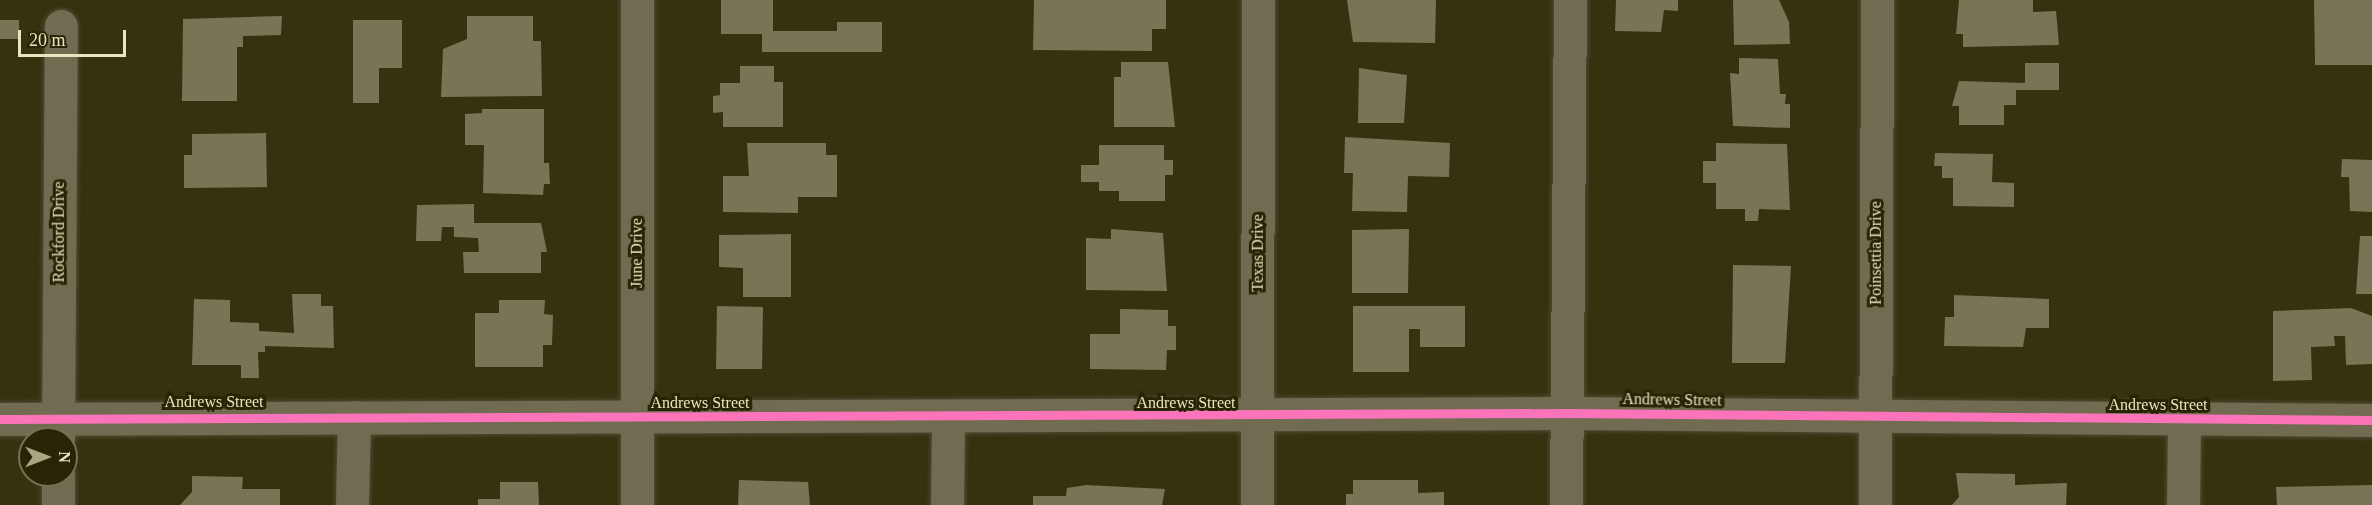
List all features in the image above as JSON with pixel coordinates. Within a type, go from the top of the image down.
[{"type":"street","name":"June Drive","points":[[637,0],[637,505]]},
{"type":"street","name":"Texas Drive","points":[[1257,505],[1258,0]]},
{"type":"street","points":[[1566,505],[1570,0]]},
{"type":"street","name":"Poinsettia Drive","points":[[1875,505],[1876,0]]},
{"type":"street","name":"Rockford Drive","points":[[58,427],[60,26]]},
{"type":"street","name":"Andrews Street","points":[[78,427],[354,417],[948,419],[1567,413],[1876,418],[2372,420]]},
{"type":"street","points":[[352,505],[354,417]]},
{"type":"street","name":"Andrews Street","points":[[0,419],[52,427]]},
{"type":"street","points":[[947,505],[948,419]]},
{"type":"street","points":[[2183,505],[2184,420]]},
{"type":"street","points":[[58,487],[58,505]]},
{"type":"building","points":[[721,0],[773,0],[773,31],[837,31],[837,22],[882,22],[882,52],[762,52],[762,34],[721,34]]},
{"type":"building","points":[[1034,0],[1166,0],[1166,29],[1152,29],[1152,51],[1033,50]]},
{"type":"building","points":[[1347,0],[1436,0],[1435,43],[1353,42]]},
{"type":"building","points":[[1616,0],[1678,0],[1678,11],[1664,10],[1661,32],[1615,31]]},
{"type":"building","points":[[1733,0],[1779,0],[1789,22],[1790,44],[1734,45]]},
{"type":"building","points":[[1959,0],[2033,0],[2033,12],[2056,11],[2059,45],[1963,47],[1963,34],[1956,34]]},
{"type":"building","points":[[2314,0],[2372,0],[2372,65],[2315,65]]},
{"type":"building","points":[[282,16],[281,35],[243,36],[243,47],[237,47],[237,101],[182,101],[183,19]]},
{"type":"building","points":[[467,16],[533,16],[533,41],[541,41],[542,96],[441,97],[443,49],[467,39]]},
{"type":"building","points":[[0,20],[19,20],[19,39],[0,39]]},
{"type":"building","points":[[353,20],[402,20],[402,68],[379,68],[379,103],[353,103]]},
{"type":"building","points":[[1739,58],[1778,59],[1780,94],[1786,94],[1785,104],[1790,104],[1790,128],[1733,126],[1730,73],[1739,74]]},
{"type":"building","points":[[1121,62],[1168,62],[1175,127],[1114,127],[1114,77],[1121,77]]},
{"type":"building","points":[[2025,63],[2059,63],[2059,90],[2016,90],[2016,105],[2004,105],[2004,125],[1959,125],[1959,106],[1952,106],[1959,81],[2025,83]]},
{"type":"building","points":[[740,66],[774,66],[774,82],[783,82],[783,127],[723,127],[723,112],[713,113],[713,96],[720,95],[720,83],[740,83]]},
{"type":"building","points":[[1359,68],[1407,75],[1404,123],[1358,123]]},
{"type":"building","points":[[482,109],[544,109],[544,163],[549,163],[550,184],[544,184],[543,195],[483,193],[484,145],[465,145],[465,114],[482,113]]},
{"type":"building","points":[[266,133],[267,187],[184,188],[184,155],[192,155],[192,134]]},
{"type":"building","points":[[1345,137],[1450,143],[1449,177],[1408,176],[1407,212],[1352,211],[1353,173],[1344,173]]},
{"type":"building","points":[[747,143],[826,143],[826,155],[837,155],[837,197],[798,197],[798,213],[723,212],[723,176],[749,176]]},
{"type":"building","points":[[1716,143],[1787,144],[1790,210],[1759,209],[1758,221],[1745,221],[1745,209],[1716,209],[1716,183],[1703,183],[1703,161],[1716,161]]},
{"type":"building","points":[[1099,145],[1164,145],[1164,160],[1173,160],[1173,175],[1165,175],[1165,201],[1119,201],[1119,191],[1099,191],[1099,182],[1081,182],[1081,165],[1099,165]]},
{"type":"building","points":[[1935,153],[1993,154],[1992,182],[2014,183],[2014,207],[1953,206],[1953,178],[1942,178],[1942,166],[1934,166]]},
{"type":"building","points":[[2342,159],[2372,160],[2372,212],[2350,211],[2349,177],[2341,177]]},
{"type":"building","points":[[474,204],[474,223],[541,223],[547,252],[541,252],[541,273],[464,273],[463,252],[479,252],[478,238],[454,237],[454,227],[442,227],[441,241],[416,241],[417,205]]},
{"type":"building","points":[[1111,229],[1163,233],[1167,291],[1086,290],[1086,238],[1111,239]]},
{"type":"building","points":[[1409,229],[1408,293],[1352,293],[1352,230]]},
{"type":"building","points":[[791,234],[791,297],[743,297],[743,268],[719,267],[719,235]]},
{"type":"building","points":[[2360,236],[2372,236],[2372,294],[2356,294]]},
{"type":"building","points":[[1733,265],[1791,266],[1785,363],[1732,363]]},
{"type":"building","points":[[292,294],[321,294],[321,306],[333,306],[334,348],[265,346],[265,352],[258,352],[259,378],[241,378],[241,365],[192,365],[194,299],[230,300],[230,322],[259,323],[259,331],[294,333]]},
{"type":"building","points":[[1954,295],[2049,299],[2049,328],[2026,328],[2023,347],[1944,346],[1945,317],[1954,317]]},
{"type":"building","points":[[499,300],[545,300],[544,314],[553,315],[552,345],[543,345],[543,367],[475,367],[475,313],[499,313]]},
{"type":"building","points":[[717,306],[763,307],[762,369],[716,369]]},
{"type":"building","points":[[1353,306],[1465,306],[1465,347],[1420,347],[1420,329],[1409,329],[1409,372],[1353,372]]},
{"type":"building","points":[[2351,308],[2372,316],[2372,364],[2346,365],[2345,336],[2334,336],[2335,346],[2311,347],[2312,380],[2273,381],[2273,311]]},
{"type":"building","points":[[1120,309],[1168,310],[1168,326],[1176,326],[1176,350],[1167,350],[1166,370],[1090,369],[1090,334],[1120,334]]},
{"type":"building","points":[[1956,473],[2015,474],[2015,485],[2067,483],[2066,505],[1952,505],[1959,497]]},
{"type":"building","points":[[192,476],[243,477],[242,489],[280,489],[280,505],[180,505],[192,492]]},
{"type":"building","points":[[739,480],[808,482],[810,505],[738,505]]},
{"type":"building","points":[[1353,480],[1418,480],[1418,493],[1444,492],[1444,505],[1346,505],[1346,494],[1353,494]]},
{"type":"building","points":[[500,482],[538,482],[539,505],[478,505],[478,499],[500,499]]},
{"type":"building","points":[[1086,485],[1165,489],[1162,505],[1033,505],[1033,496],[1066,496],[1067,488]]},
{"type":"building","points":[[2372,485],[2372,505],[2277,505],[2276,487]]},
{"type":"cycle path","points":[[0,419],[1567,413],[2372,420]]}]
